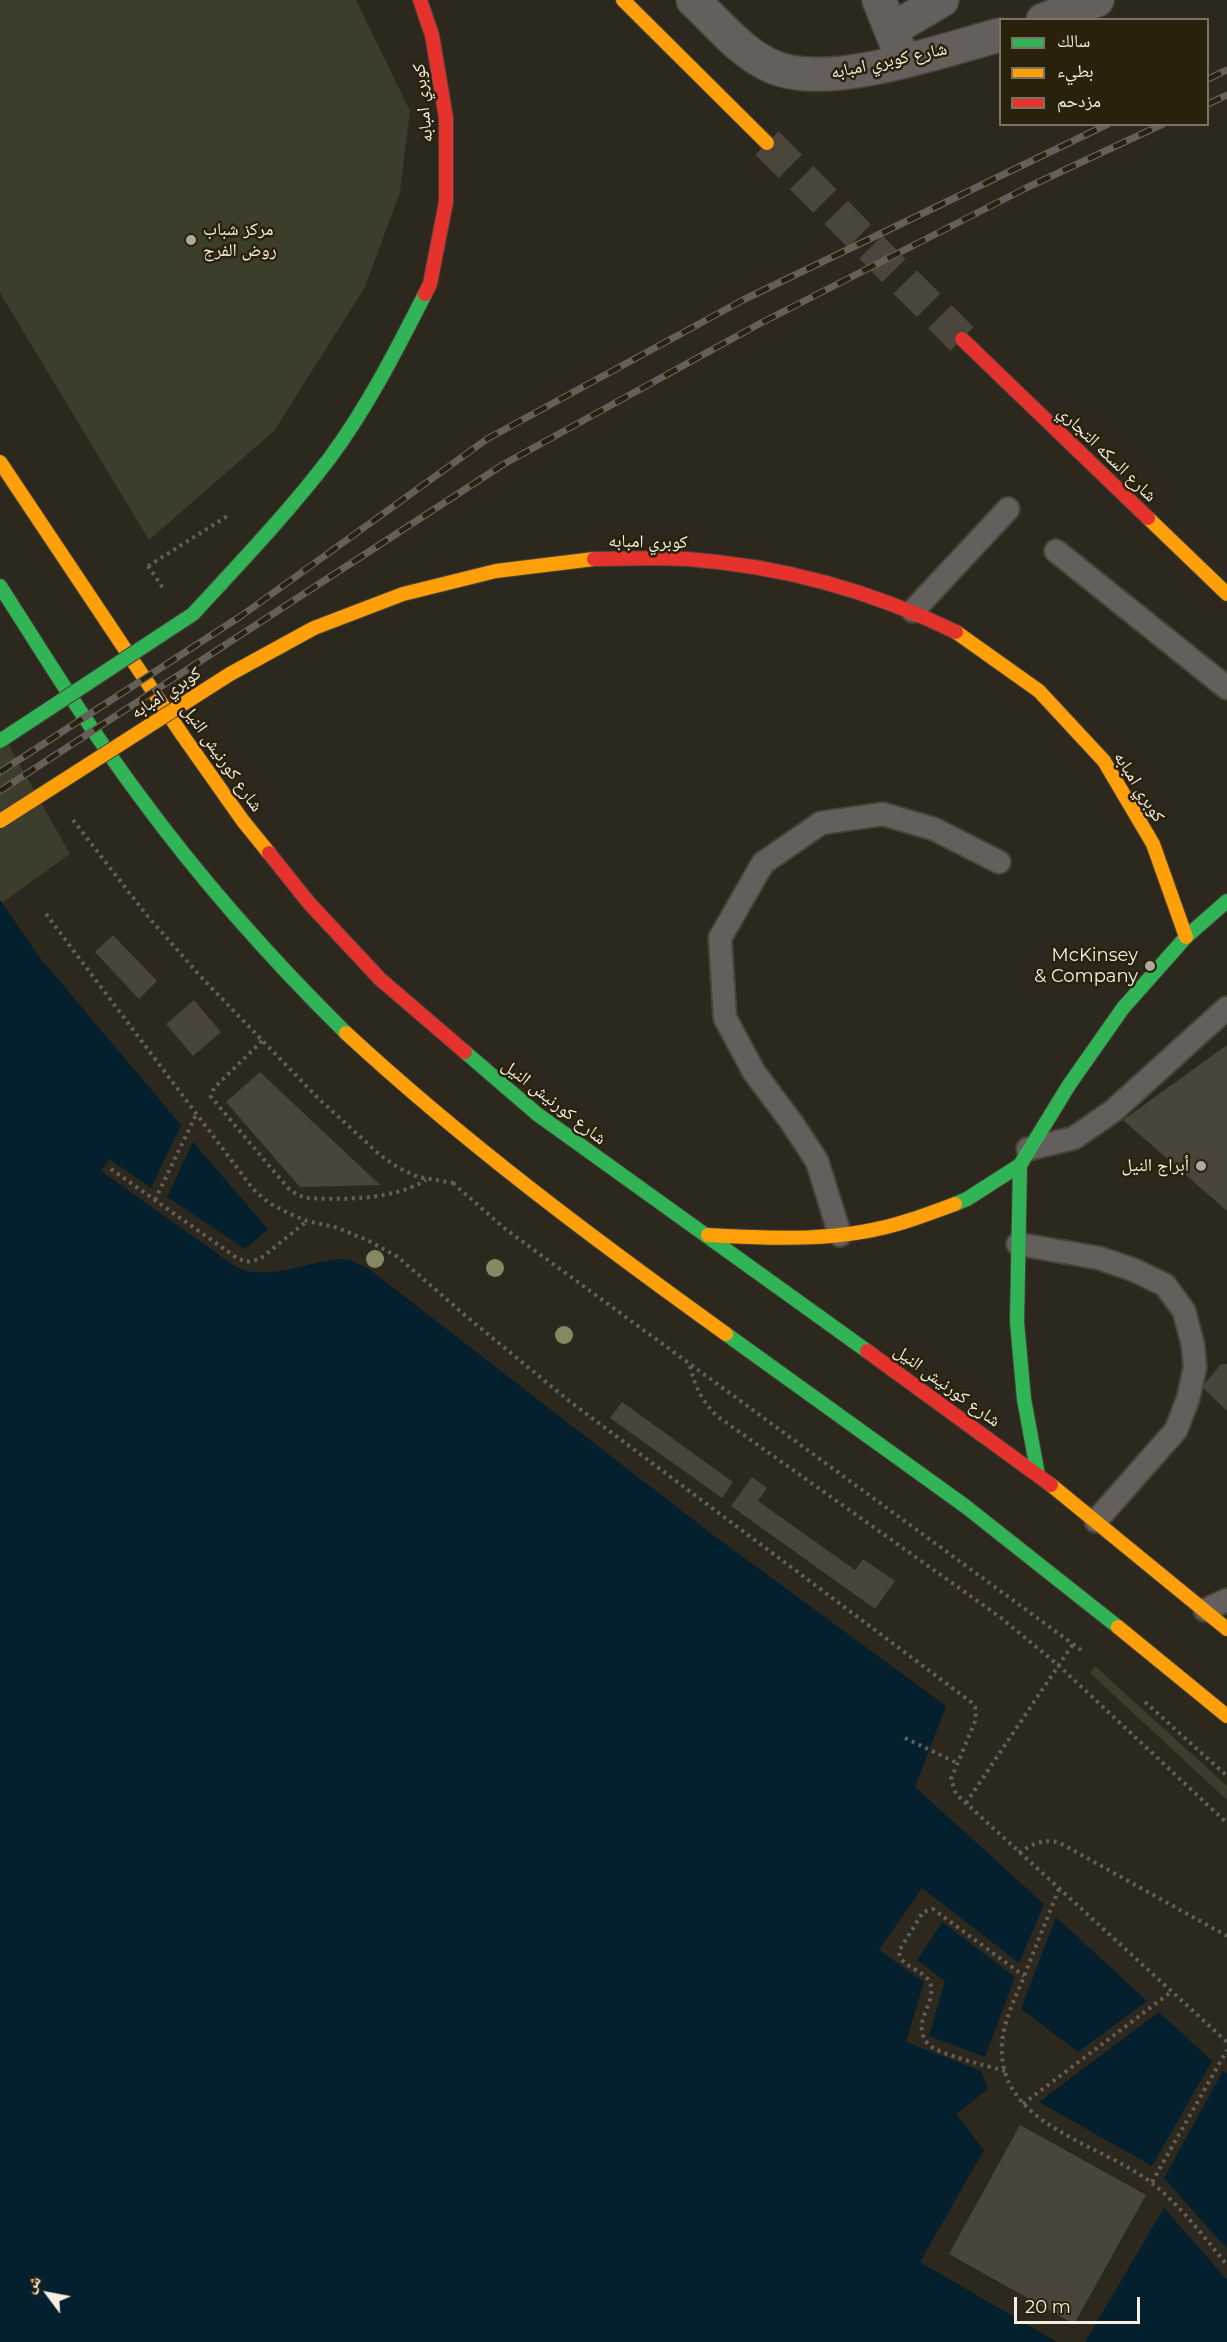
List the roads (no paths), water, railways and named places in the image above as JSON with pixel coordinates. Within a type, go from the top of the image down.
[{"type":"main road","name":"كوبري امبابه","points":[[0,741],[193,614],[264,537],[329,459],[385,374],[430,284],[446,201],[446,118],[432,35],[420,0]]},
{"type":"main road","points":[[623,0],[768,142]]},
{"type":"main road","name":"شارع السكه التجاري","points":[[962,339],[1227,594]]},
{"type":"main road","name":"شارع كورنيش النيل","points":[[0,462],[243,821],[309,903],[380,979],[457,1048],[546,1121],[621,1176],[708,1235],[1038,1475],[1227,1629]]},
{"type":"main road","name":"كوبري امبابه","points":[[0,820],[230,674],[314,628],[403,594],[496,571],[591,560],[686,559],[781,571],[847,587],[913,611],[961,634],[1039,691],[1104,761],[1153,844],[1186,937]]},
{"type":"main road","points":[[0,586],[78,708],[133,787],[201,875],[270,955],[344,1031],[422,1103],[504,1171],[589,1235],[988,1524],[1098,1610],[1227,1716]]},
{"type":"main road","points":[[708,1235],[774,1239],[840,1235],[905,1222],[967,1199],[1024,1157],[1069,1085],[1123,1008],[1186,937],[1227,901]]},
{"type":"main road","points":[[1024,1157],[1018,1244],[1018,1333],[1024,1399],[1038,1475]]},
{"type":"street","name":"شارع كوبري امبابه","points":[[693,0],[745,51],[770,66],[798,74],[827,75],[903,60],[999,35]]},
{"type":"street","points":[[879,0],[903,60]]},
{"type":"street","points":[[891,30],[942,0]]},
{"type":"street","points":[[1048,18],[1096,0]]},
{"type":"lane","points":[[913,611],[1008,509]]},
{"type":"lane","points":[[1056,551],[1227,688]]},
{"type":"lane","points":[[840,1235],[817,1161],[754,1072],[725,1018],[720,938],[763,863],[821,823],[883,813],[934,828],[999,862]]},
{"type":"lane","points":[[1024,1157],[1074,1138],[1113,1111],[1227,1008]]},
{"type":"lane","points":[[1018,1244],[1099,1258],[1134,1270],[1165,1285],[1185,1311],[1194,1345],[1195,1367],[1188,1399],[1176,1430],[1096,1521]]},
{"type":"lane","points":[[1205,1610],[1227,1600]]},
{"type":"water","points":[[0,900],[41,959],[181,1125],[151,1188],[109,1159],[101,1171],[236,1267],[248,1271],[274,1272],[339,1259],[350,1260],[369,1269],[709,1532],[946,1706],[915,1787],[1044,1904],[1019,1963],[922,1888],[879,1950],[924,1982],[906,2042],[981,2071],[988,2089],[956,2114],[984,2150],[920,2262],[1057,2342],[0,2342]]},
{"type":"water","points":[[193,1142],[268,1229],[245,1249],[167,1197]]},
{"type":"water","points":[[1056,1917],[1147,2001],[1078,2052],[1021,2009]]},
{"type":"water","points":[[942,1922],[1015,1977],[985,2057],[929,2036],[945,1981],[917,1960]]},
{"type":"water","points":[[1159,2012],[1212,2061],[1152,2166],[1039,2102]]},
{"type":"water","points":[[1223,2071],[1227,2074],[1227,2249],[1164,2178]]},
{"type":"water","points":[[1164,2208],[1227,2280],[1227,2342],[1085,2342]]},
{"type":"tunnel","points":[[767,143],[962,339]]},
{"type":"railway","points":[[1209,79],[1227,70]]},
{"type":"railway","points":[[1209,104],[1227,95]]},
{"type":"railway","points":[[0,772],[241,616],[487,439],[743,300],[1104,126]]},
{"type":"railway","points":[[0,791],[504,464],[759,324],[1026,188],[1159,126]]},
{"type":"place","name":"مركز شباب روض الفرج","points":[[191,240]]},
{"type":"place","name":"McKinsey & Company","points":[[1150,966]]},
{"type":"place","name":"أبراج النيل","points":[[1201,1166]]}]
